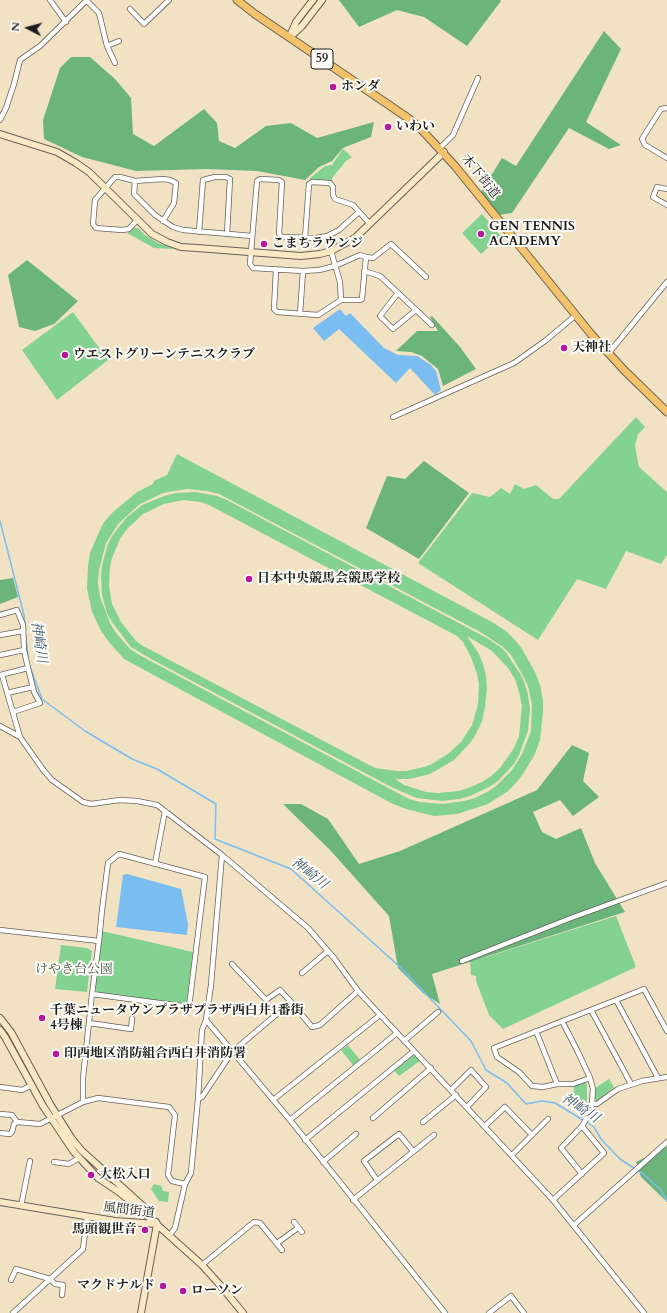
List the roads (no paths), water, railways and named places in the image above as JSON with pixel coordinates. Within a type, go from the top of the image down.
[{"type":"main road","name":"木下街道","points":[[237,0],[254,14],[408,118],[420,128],[442,150],[608,354],[667,412]]},
{"type":"street","points":[[50,0],[66,22]]},
{"type":"street","points":[[0,120],[6,108],[20,60],[40,46],[87,0],[99,14],[107,46],[115,63]]},
{"type":"street","points":[[130,9],[144,24],[169,0]]},
{"type":"street","points":[[290,37],[296,22],[313,0]]},
{"type":"street","points":[[290,37],[302,26],[322,0]]},
{"type":"street","points":[[107,46],[119,41]]},
{"type":"street","points":[[0,134],[57,152],[76,162],[89,172],[152,234],[167,242],[181,246],[301,256],[320,254],[331,251],[355,238],[442,150],[453,135],[478,78]]},
{"type":"street","points":[[667,108],[661,109],[642,139],[645,145],[667,158]]},
{"type":"street","points":[[137,220],[129,229],[122,230],[96,228],[93,224],[95,200],[115,177],[135,181],[163,179],[176,182],[174,203],[163,221]]},
{"type":"street","points":[[199,232],[203,180],[215,177],[226,177],[230,179],[227,234]]},
{"type":"street","points":[[359,212],[339,230],[327,236],[316,238],[282,237],[279,234],[282,182],[279,180],[260,179],[256,181],[250,264],[253,268],[303,271],[319,270],[335,266],[360,255],[373,258],[391,244],[426,277]]},
{"type":"street","points":[[135,181],[134,194],[155,215],[173,227],[199,232],[252,236]]},
{"type":"street","points":[[305,238],[309,184],[312,182],[330,184],[333,187],[333,195],[335,199],[353,205],[370,224]]},
{"type":"street","points":[[667,189],[657,187],[653,198],[667,205]]},
{"type":"street","points":[[331,251],[340,282],[341,300]]},
{"type":"street","points":[[276,270],[274,309],[277,312],[318,315],[341,300],[362,299],[366,257]]},
{"type":"street","points":[[300,314],[303,271]]},
{"type":"street","points":[[364,271],[380,276],[432,325]]},
{"type":"street","points":[[608,354],[667,282]]},
{"type":"street","points":[[398,293],[380,316],[392,329],[416,310]]},
{"type":"street","points":[[393,417],[514,363],[545,341],[576,315]]},
{"type":"street","points":[[0,614],[17,610],[23,625],[24,650],[28,668],[33,687],[40,704],[13,712]]},
{"type":"street","points":[[0,635],[23,630]]},
{"type":"street","points":[[0,655],[24,650]]},
{"type":"street","points":[[28,668],[1,675],[8,693],[20,737],[52,780],[83,802],[91,804],[120,800],[137,801],[157,805],[222,855],[308,928],[328,951],[358,991],[553,1200],[644,1313]]},
{"type":"street","points":[[8,693],[33,687]]},
{"type":"street","points":[[0,726],[20,737]]},
{"type":"street","points":[[155,864],[165,811]]},
{"type":"street","points":[[83,1102],[83,1078],[92,994],[108,863],[119,854],[205,877],[189,1007],[92,994]]},
{"type":"street","points":[[169,1236],[175,1228],[185,1184],[191,1173],[198,1099],[202,1030],[206,1020],[214,954],[215,924],[222,855]]},
{"type":"street","points":[[462,961],[571,918],[667,883]]},
{"type":"street","points":[[0,930],[99,941]]},
{"type":"street","points":[[302,973],[328,951]]},
{"type":"street","points":[[232,964],[266,1000],[280,990],[312,1027],[320,1025],[358,991]]},
{"type":"street","points":[[590,1078],[573,1084],[557,1084],[543,1087],[532,1086],[519,1072],[497,1057],[494,1048],[644,989],[667,1031]]},
{"type":"street","points":[[616,1000],[658,1078]]},
{"type":"street","points":[[198,1099],[202,1097],[232,1052],[291,1002]]},
{"type":"street","points":[[591,1010],[631,1084]]},
{"type":"street","points":[[404,1041],[438,1012]]},
{"type":"street","points":[[273,1100],[380,1015]]},
{"type":"street","points":[[0,1018],[11,1032],[47,1098],[82,1152],[144,1207],[157,1224],[141,1313]]},
{"type":"street","points":[[89,1023],[131,1029],[132,1019]]},
{"type":"street","points":[[206,1020],[290,1120],[445,1313]]},
{"type":"street","points":[[562,1021],[590,1078],[593,1089],[592,1104],[588,1116],[582,1126],[561,1148],[582,1174]]},
{"type":"street","points":[[0,1030],[43,1106],[74,1152],[98,1178],[119,1192],[157,1224]]},
{"type":"street","points":[[536,1031],[557,1084]]},
{"type":"street","points":[[290,1120],[397,1033]]},
{"type":"street","points":[[305,1140],[414,1051]]},
{"type":"street","points":[[374,1118],[431,1068]]},
{"type":"street","points":[[451,1090],[471,1070],[486,1087],[467,1107]]},
{"type":"street","points":[[592,1104],[597,1104],[618,1089],[631,1084],[667,1076]]},
{"type":"street","points":[[0,1087],[22,1090],[32,1085]]},
{"type":"street","points":[[423,1122],[456,1095]]},
{"type":"street","points":[[0,1114],[12,1115],[17,1122],[40,1124],[83,1102],[98,1098],[169,1107],[175,1115],[168,1175],[172,1181],[185,1184]]},
{"type":"street","points":[[485,1126],[505,1107],[532,1135]]},
{"type":"street","points":[[512,1155],[548,1120]]},
{"type":"street","points":[[0,1133],[10,1134],[14,1124],[17,1122]]},
{"type":"street","points":[[553,1200],[604,1153],[582,1126]]},
{"type":"street","points":[[323,1162],[356,1134]]},
{"type":"street","points":[[377,1180],[364,1161],[399,1134],[413,1151]]},
{"type":"street","points":[[353,1200],[434,1135]]},
{"type":"street","points":[[574,1225],[667,1142]]},
{"type":"street","points":[[54,1162],[69,1164],[79,1158]]},
{"type":"street","points":[[21,1206],[30,1161]]},
{"type":"street","name":"風間街道","points":[[0,1202],[115,1221],[157,1224],[202,1266],[220,1285],[242,1313]]},
{"type":"street","points":[[13,1313],[83,1249],[87,1217]]},
{"type":"street","points":[[202,1266],[254,1222],[260,1223],[282,1250]]},
{"type":"street","points":[[294,1222],[302,1232]]},
{"type":"street","points":[[277,1243],[298,1228]]},
{"type":"street","points":[[11,1280],[16,1269],[50,1279],[55,1284],[62,1285],[62,1295]]},
{"type":"street","points":[[489,1313],[512,1294],[524,1313]]},
{"type":"water","points":[[340,309],[346,316],[350,313],[384,348],[398,355],[417,356],[431,365],[436,371],[441,390],[435,395],[410,368],[396,383],[339,329],[324,341],[313,328]]},
{"type":"water","points":[[127,874],[181,889],[188,924],[187,935],[116,927],[123,875]]},
{"type":"waterway","name":"神崎川","points":[[0,521],[24,615],[25,625]]},
{"type":"waterway","name":"神崎川","points":[[25,630],[28,656]]},
{"type":"waterway","name":"神崎川","points":[[29,664],[42,699],[85,731],[132,759],[157,769],[216,804],[215,839],[291,869],[400,967],[471,1041],[486,1070],[507,1083],[526,1104],[542,1101],[555,1103],[583,1120]]},
{"type":"waterway","name":"神崎川","points":[[587,1122],[594,1127],[601,1139],[620,1159],[643,1174],[660,1189],[667,1201]]},
{"type":"place","name":"ホンダ","points":[[333,87]]},
{"type":"place","name":"いわい","points":[[388,127]]},
{"type":"place","name":"GEN TENNIS ACADEMY","points":[[481,234]]},
{"type":"place","name":"こまちラウンジ","points":[[264,244]]},
{"type":"place","name":"天神社","points":[[564,348]]},
{"type":"place","name":"ウエストグリーンテニスクラブ","points":[[65,355]]},
{"type":"place","name":"日本中央競馬会競馬学校","points":[[249,579]]},
{"type":"place","name":"千葉ニュータウンプラザプラザ西白井1番街 4号棟","points":[[42,1018]]},
{"type":"place","name":"印西地区消防組合西白井消防署","points":[[56,1054]]},
{"type":"place","name":"大松入口","points":[[91,1175]]},
{"type":"place","name":"馬頭観世音","points":[[145,1230]]},
{"type":"place","name":"マクドナルド","points":[[163,1286]]},
{"type":"place","name":"ローソン","points":[[183,1291]]},
{"type":"park label","name":"けやき台公園","points":[[74,970]]}]
